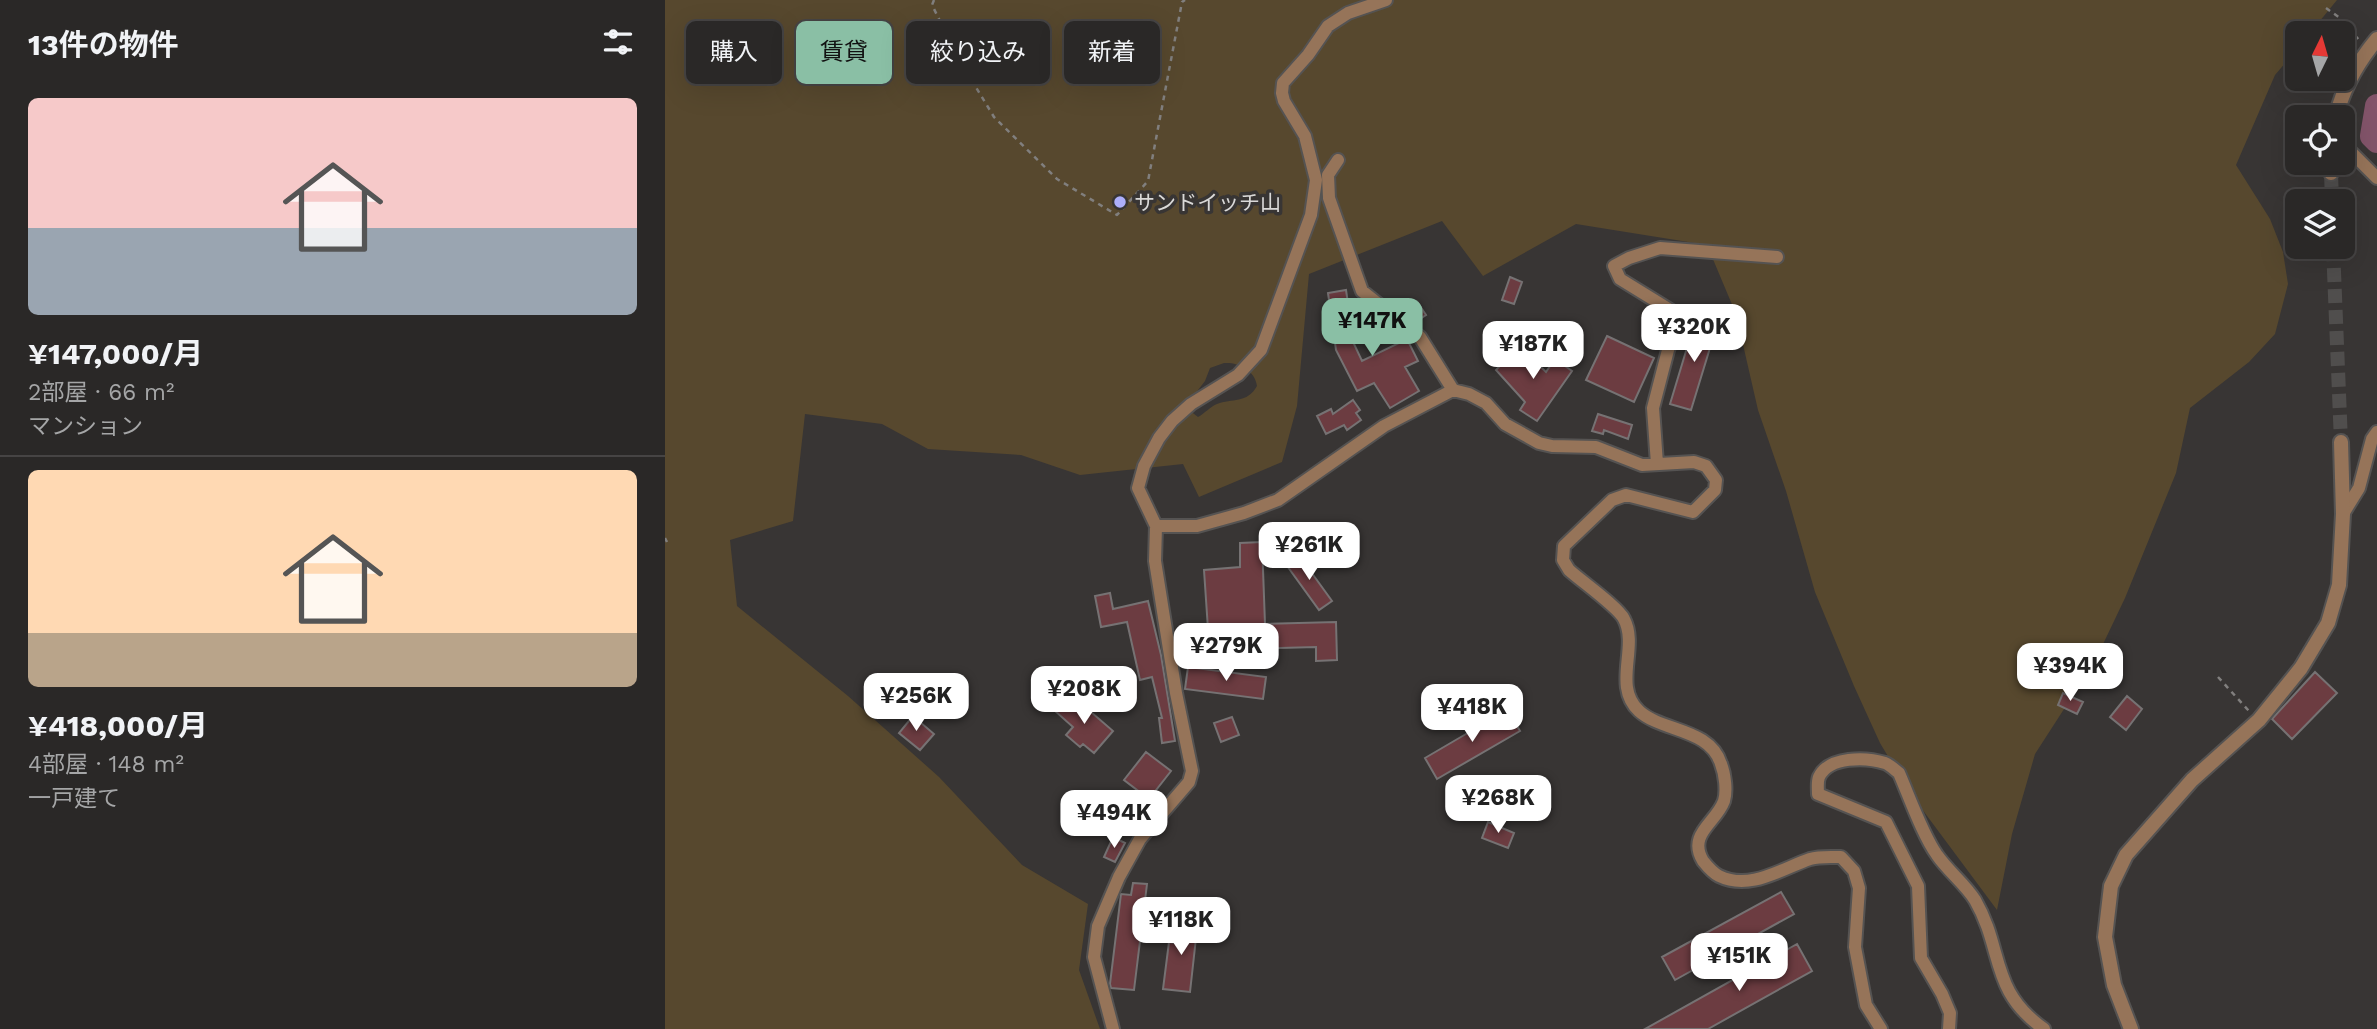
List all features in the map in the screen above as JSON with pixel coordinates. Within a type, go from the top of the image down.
[{"type":"street","points":[[1113,1029],[1094,957],[1098,926],[1119,877],[1140,839],[1189,782],[1192,771],[1176,694],[1155,561],[1156,526],[1138,488],[1144,466],[1172,421],[1191,404],[1238,375],[1261,350],[1311,215],[1316,180],[1305,136],[1284,101],[1283,83],[1308,55],[1328,26],[1348,13],[1386,0]]},
{"type":"street","points":[[2339,105],[2342,93],[2377,39]]},
{"type":"street","points":[[2355,156],[2377,178]]},
{"type":"street","points":[[1338,160],[1328,175],[1329,198],[1363,291],[1420,337],[1453,390]]},
{"type":"street","points":[[1657,464],[1653,408],[1668,350],[1680,317],[1620,279],[1614,266],[1660,248],[1777,257]]},
{"type":"street","points":[[1156,526],[1197,526],[1278,500],[1384,426],[1453,390],[1469,394],[1486,403],[1505,424],[1539,443],[1596,447],[1642,465],[1694,462],[1706,466],[1716,480],[1715,490],[1693,512],[1626,495],[1612,500],[1564,547],[1563,560],[1569,570],[1624,618],[1629,633],[1627,693],[1639,711],[1691,733],[1721,761],[1725,780],[1724,801],[1700,837],[1698,852],[1706,865],[1719,876],[1738,881],[1755,880],[1826,856],[1841,857],[1854,872],[1859,888],[1854,947],[1865,1005],[1881,1029]]},
{"type":"street","points":[[2343,514],[2359,488],[2372,439],[2377,432]]},
{"type":"street","points":[[2131,1029],[2114,985],[2105,937],[2111,886],[2126,855],[2192,780],[2259,720],[2301,668],[2328,623],[2339,585],[2343,514],[2341,442]]},
{"type":"street","points":[[1949,1029],[1950,1013],[1921,958],[1918,886],[1886,822],[1818,794],[1818,779],[1827,767],[1846,761],[1866,760],[1888,764],[1899,773],[1935,854],[1974,899],[1985,923],[2004,985],[2016,1004],[2044,1029]]},
{"type":"path","points":[[934,0],[932,5],[960,61],[994,117],[1057,179],[1118,215],[1148,181],[1182,2],[1185,0]]},
{"type":"path","points":[[2326,9],[2340,18],[2367,52]]},
{"type":"path","points":[[2218,677],[2259,720]]},
{"type":"shaded area","points":[[665,0],[2337,0],[2320,21],[2285,21],[2285,63],[2275,75],[2236,165],[2270,219],[2283,252],[2288,284],[2275,334],[2249,362],[2190,408],[2176,473],[2125,598],[2095,661],[2035,754],[2012,834],[1997,910],[1910,793],[1880,743],[1854,686],[1815,592],[1786,491],[1758,410],[1736,314],[1707,245],[1576,224],[1483,276],[1442,221],[1309,274],[1297,406],[1282,462],[1199,497],[1183,464],[1080,475],[1021,455],[928,449],[882,424],[805,414],[793,521],[730,540],[737,606],[848,696],[939,777],[1022,865],[1088,904],[1079,970],[1100,1029],[665,1029]],"holes":[[[1224,363],[1249,371],[1256,380],[1257,386],[1249,396],[1215,405],[1198,417],[1185,407],[1205,381],[1210,368]]]},
{"type":"building","points":[[1510,277],[1522,282],[1514,304],[1502,300]]},
{"type":"building","points":[[1346,290],[1354,344],[1362,361],[1407,339],[1418,361],[1405,367],[1419,391],[1390,408],[1374,383],[1357,391],[1336,350],[1328,293]]},
{"type":"building","points":[[1418,303],[1426,315],[1417,321],[1409,309]]},
{"type":"building","points":[[1696,318],[1717,325],[1691,410],[1670,404]]},
{"type":"building","points":[[1607,336],[1654,358],[1634,402],[1586,380]]},
{"type":"building","points":[[1519,346],[1546,372],[1555,359],[1572,371],[1537,421],[1520,410],[1525,402],[1496,370]]},
{"type":"building","points":[[1353,400],[1360,410],[1356,413],[1361,420],[1347,430],[1344,425],[1326,434],[1317,416],[1331,409],[1333,414]]},
{"type":"building","points":[[1598,414],[1632,425],[1628,439],[1604,430],[1603,434],[1592,431]]},
{"type":"building","points":[[1262,542],[1265,624],[1336,622],[1337,660],[1316,661],[1316,647],[1244,649],[1243,626],[1208,629],[1204,570],[1240,567],[1240,543]]},
{"type":"building","points":[[1298,554],[1332,601],[1319,610],[1285,563]]},
{"type":"building","points":[[1110,593],[1113,609],[1148,601],[1161,655],[1175,741],[1162,743],[1159,718],[1162,718],[1152,677],[1140,680],[1127,622],[1101,627],[1095,596]]},
{"type":"building","points":[[1188,667],[1266,677],[1263,699],[1185,689]]},
{"type":"building","points":[[2315,672],[2337,693],[2292,739],[2272,719]]},
{"type":"building","points":[[2063,693],[2083,702],[2077,714],[2058,705]]},
{"type":"building","points":[[2127,696],[2142,709],[2126,730],[2110,717]]},
{"type":"building","points":[[1076,699],[1113,731],[1094,753],[1083,744],[1080,747],[1066,735],[1073,727],[1054,710],[1062,701],[1069,707]]},
{"type":"building","points":[[1507,710],[1520,731],[1437,779],[1425,758]]},
{"type":"building","points":[[913,716],[934,734],[920,750],[899,733]]},
{"type":"building","points":[[1232,717],[1239,735],[1221,742],[1214,723]]},
{"type":"building","points":[[1146,752],[1171,771],[1149,799],[1124,780]]},
{"type":"building","points":[[1488,822],[1514,833],[1508,848],[1482,838]]},
{"type":"building","points":[[1113,837],[1125,843],[1115,862],[1104,857]]},
{"type":"building","points":[[1133,883],[1147,884],[1134,990],[1111,988],[1121,894],[1131,895]]},
{"type":"building","points":[[1781,892],[1794,914],[1675,980],[1662,957]]},
{"type":"building","points":[[1179,918],[1198,920],[1190,992],[1163,989],[1169,942],[1176,943]]},
{"type":"building","points":[[1797,944],[1812,971],[1708,1029],[1645,1029]]},
{"type":"waterway","points":[[2377,106],[2372,136],[2377,141]]},
{"type":"tunnel","points":[[2331,175],[2332,189]]},
{"type":"tunnel","points":[[2333,259],[2341,442]]},
{"type":"place","name":"サンドイッチ山","points":[[1120,202]]}]
